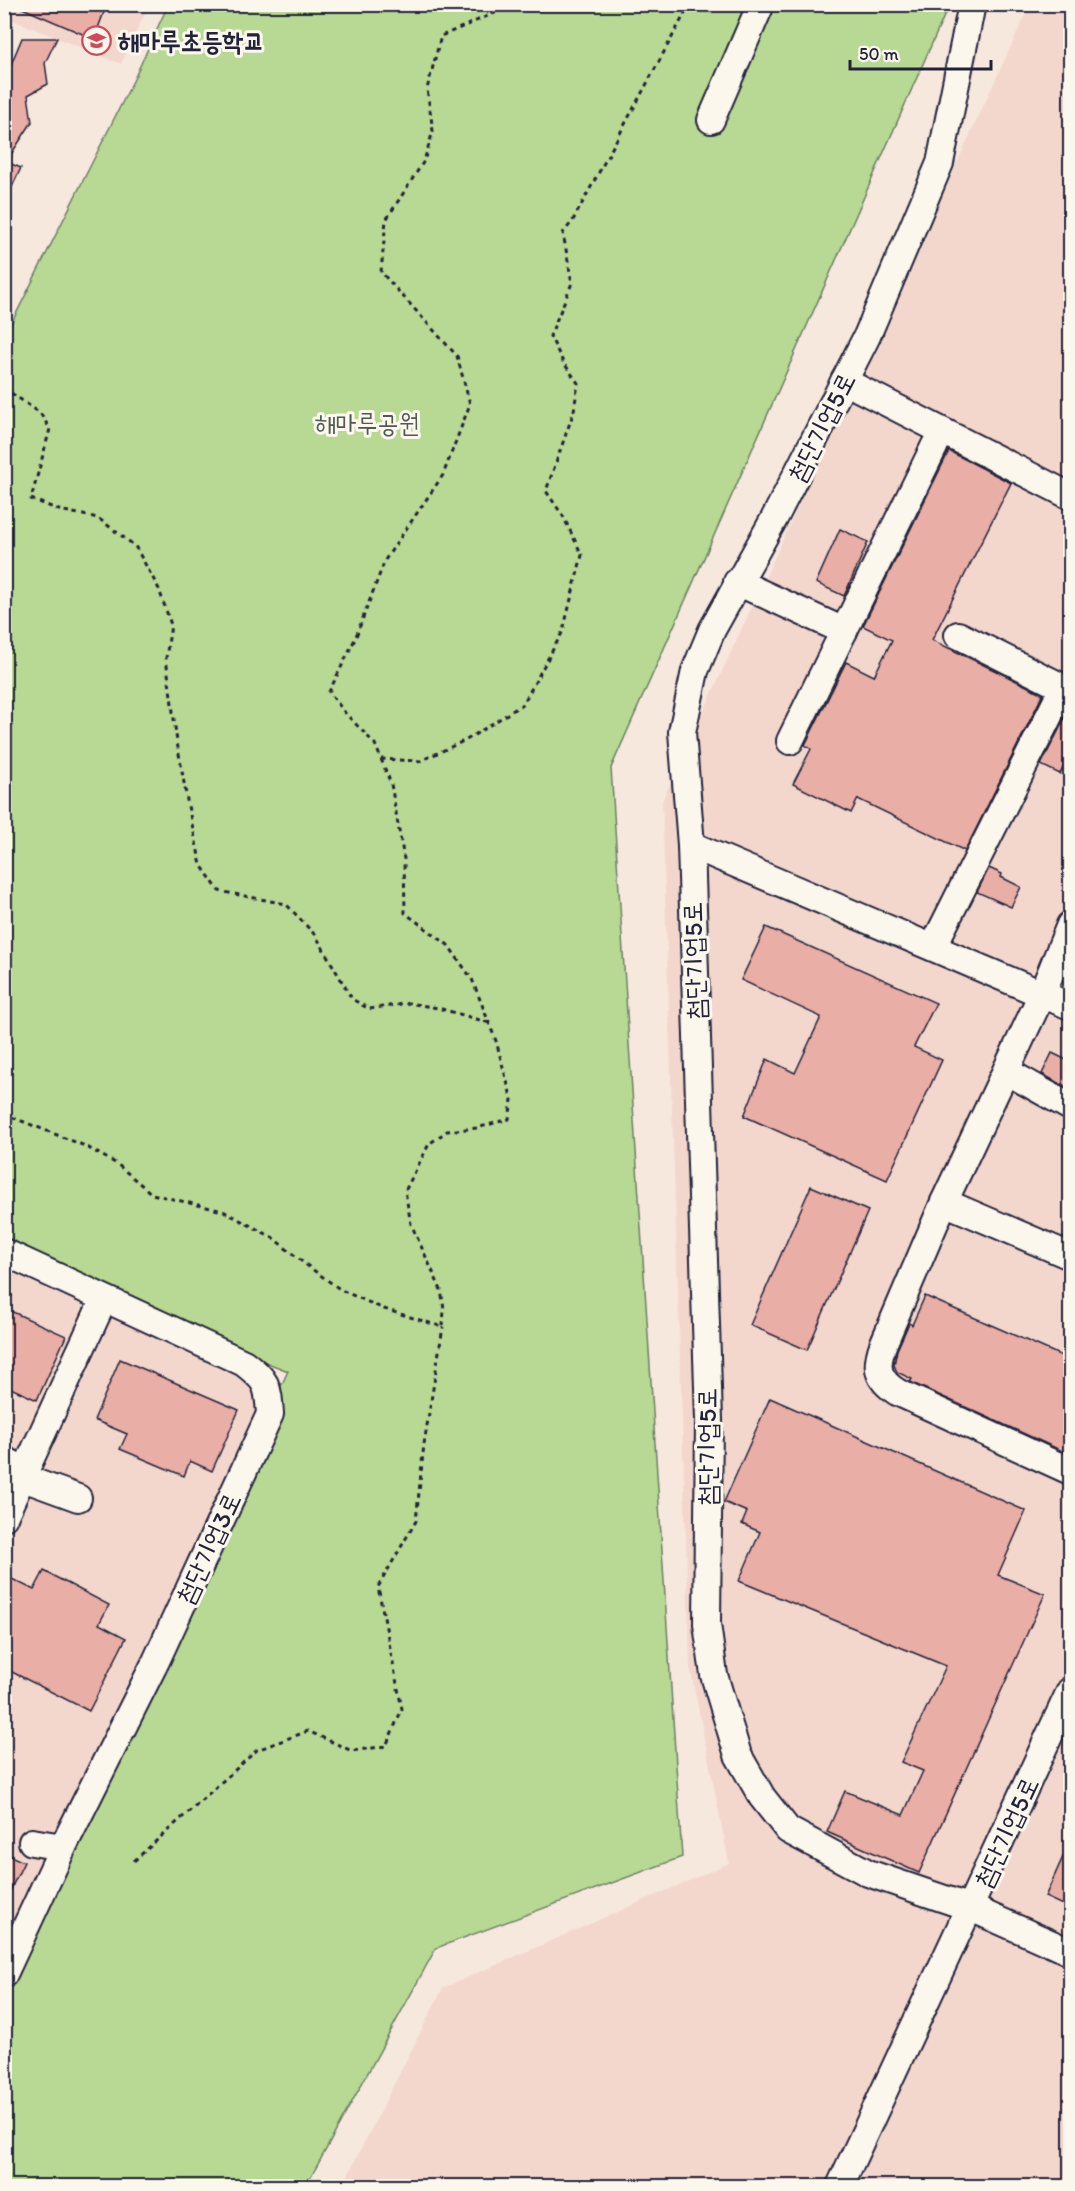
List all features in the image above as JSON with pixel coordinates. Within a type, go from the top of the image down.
[{"type":"street","points":[[711,120],[761,4]]},
{"type":"street","name":"첨단기업5로","points":[[972,4],[940,163],[867,336],[774,519],[737,582],[707,640],[694,671],[686,704],[682,732],[691,845],[709,1420],[707,1624],[714,1675],[738,1755],[762,1797],[788,1830],[868,1872],[971,1908],[1071,1952]]},
{"type":"street","points":[[844,381],[1071,496]]},
{"type":"street","points":[[790,741],[935,445]]},
{"type":"street","points":[[737,582],[844,631]]},
{"type":"street","points":[[933,947],[1067,690],[958,635]]},
{"type":"street","points":[[691,845],[1071,1006]]},
{"type":"street","points":[[1071,925],[1042,994],[944,1202],[878,1363],[883,1381],[897,1392],[1071,1472]]},
{"type":"street","points":[[1006,1071],[1071,1107]]},
{"type":"street","points":[[944,1202],[1071,1256]]},
{"type":"street","name":"첨단기업3로","points":[[4,1252],[244,1362],[260,1376],[268,1389],[270,1414],[156,1661],[63,1847],[4,1974]]},
{"type":"street","points":[[4,1517],[16,1479],[104,1299]]},
{"type":"street","points":[[4,1460],[14,1465],[16,1479]]},
{"type":"street","points":[[16,1479],[78,1498]]},
{"type":"street","name":"첨단기업5로","points":[[971,1908],[1069,1699]]},
{"type":"street","points":[[32,1842],[63,1847]]},
{"type":"street","points":[[840,2187],[971,1908]]},
{"type":"path","points":[[134,1861],[257,1750],[308,1731],[352,1751],[386,1746],[402,1709],[378,1587],[416,1521],[424,1444],[444,1309],[441,1290],[411,1224],[405,1191],[429,1144],[447,1131],[477,1128],[509,1119],[512,1100],[496,1041],[472,979],[448,945],[405,913],[404,859],[391,784],[375,744],[346,714],[329,692],[355,639],[385,560],[443,475],[470,404],[457,356],[381,272],[386,220],[424,161],[433,131],[427,89],[441,36],[516,4]]},
{"type":"path","points":[[381,759],[420,761],[468,739],[523,704],[563,631],[582,555],[563,516],[546,491],[574,411],[578,382],[563,362],[550,336],[572,283],[563,232],[572,222],[690,4]]},
{"type":"path","points":[[4,388],[40,413],[50,429],[31,498],[59,510],[98,518],[135,546],[159,589],[171,624],[166,658],[188,806],[201,864],[219,891],[286,904],[316,936],[352,999],[369,1009],[409,1003],[438,1008],[489,1023]]},
{"type":"path","points":[[4,1114],[85,1146],[117,1164],[152,1194],[223,1211],[272,1237],[304,1264],[341,1290],[384,1309],[443,1327]]},
{"type":"shaded area","name":"해마루초등학교","points":[[4,5],[149,5],[121,64],[5,17]]},
{"type":"shaded area","points":[[1030,5],[1070,5],[1070,2186],[342,2186],[443,1988],[729,1863],[690,1667],[662,801]]},
{"type":"shaded area","points":[[5,1259],[255,1378],[261,1401],[5,1950]]},
{"type":"green space","name":"해마루공원","points":[[168,5],[949,5],[611,768],[682,1857],[436,1948],[306,2186],[5,2186],[5,1988],[288,1371],[104,1299],[5,1250],[4,338],[134,79]]},
{"type":"building","points":[[13,4],[107,4],[94,39]]},
{"type":"building","points":[[22,38],[57,38],[45,63],[48,84],[28,95],[32,122],[6,162],[21,168],[4,204],[4,81]]},
{"type":"building","points":[[949,451],[1011,483],[932,640],[1043,694],[965,851],[858,799],[851,813],[793,784],[811,749],[805,745],[846,662],[874,676],[892,640],[863,626]]},
{"type":"building","points":[[840,529],[868,542],[844,596],[816,583]]},
{"type":"building","points":[[1068,712],[1071,714],[1071,751],[1060,774],[1041,765]]},
{"type":"building","points":[[989,868],[1021,887],[1011,907],[977,892]]},
{"type":"building","points":[[766,927],[936,1003],[914,1047],[942,1060],[887,1180],[744,1116],[767,1059],[795,1073],[821,1017],[741,980]]},
{"type":"building","points":[[1052,1053],[1071,1062],[1071,1090],[1042,1074]]},
{"type":"building","points":[[811,1186],[868,1211],[807,1350],[750,1325]]},
{"type":"building","points":[[925,1296],[1071,1360],[1071,1455],[910,1382],[912,1379],[897,1372],[894,1365],[897,1350],[909,1323],[912,1325]]},
{"type":"building","points":[[4,1308],[66,1336],[37,1400],[4,1385]]},
{"type":"building","points":[[120,1359],[239,1410],[212,1471],[190,1461],[184,1476],[120,1449],[127,1434],[94,1420]]},
{"type":"building","points":[[770,1398],[1026,1511],[998,1575],[1045,1594],[919,1873],[827,1832],[845,1791],[903,1815],[923,1771],[901,1762],[946,1666],[739,1581],[760,1532],[742,1524],[747,1512],[724,1502]]},
{"type":"building","points":[[44,1571],[109,1605],[99,1624],[126,1638],[89,1711],[4,1668],[4,1595],[12,1579],[34,1590]]},
{"type":"building","points":[[1071,1839],[1071,1909],[1045,1897]]},
{"type":"building","points":[[4,1853],[24,1862],[4,1903]]},
{"type":"place","name":"해마루초등학교","points":[[97,41]]}]
